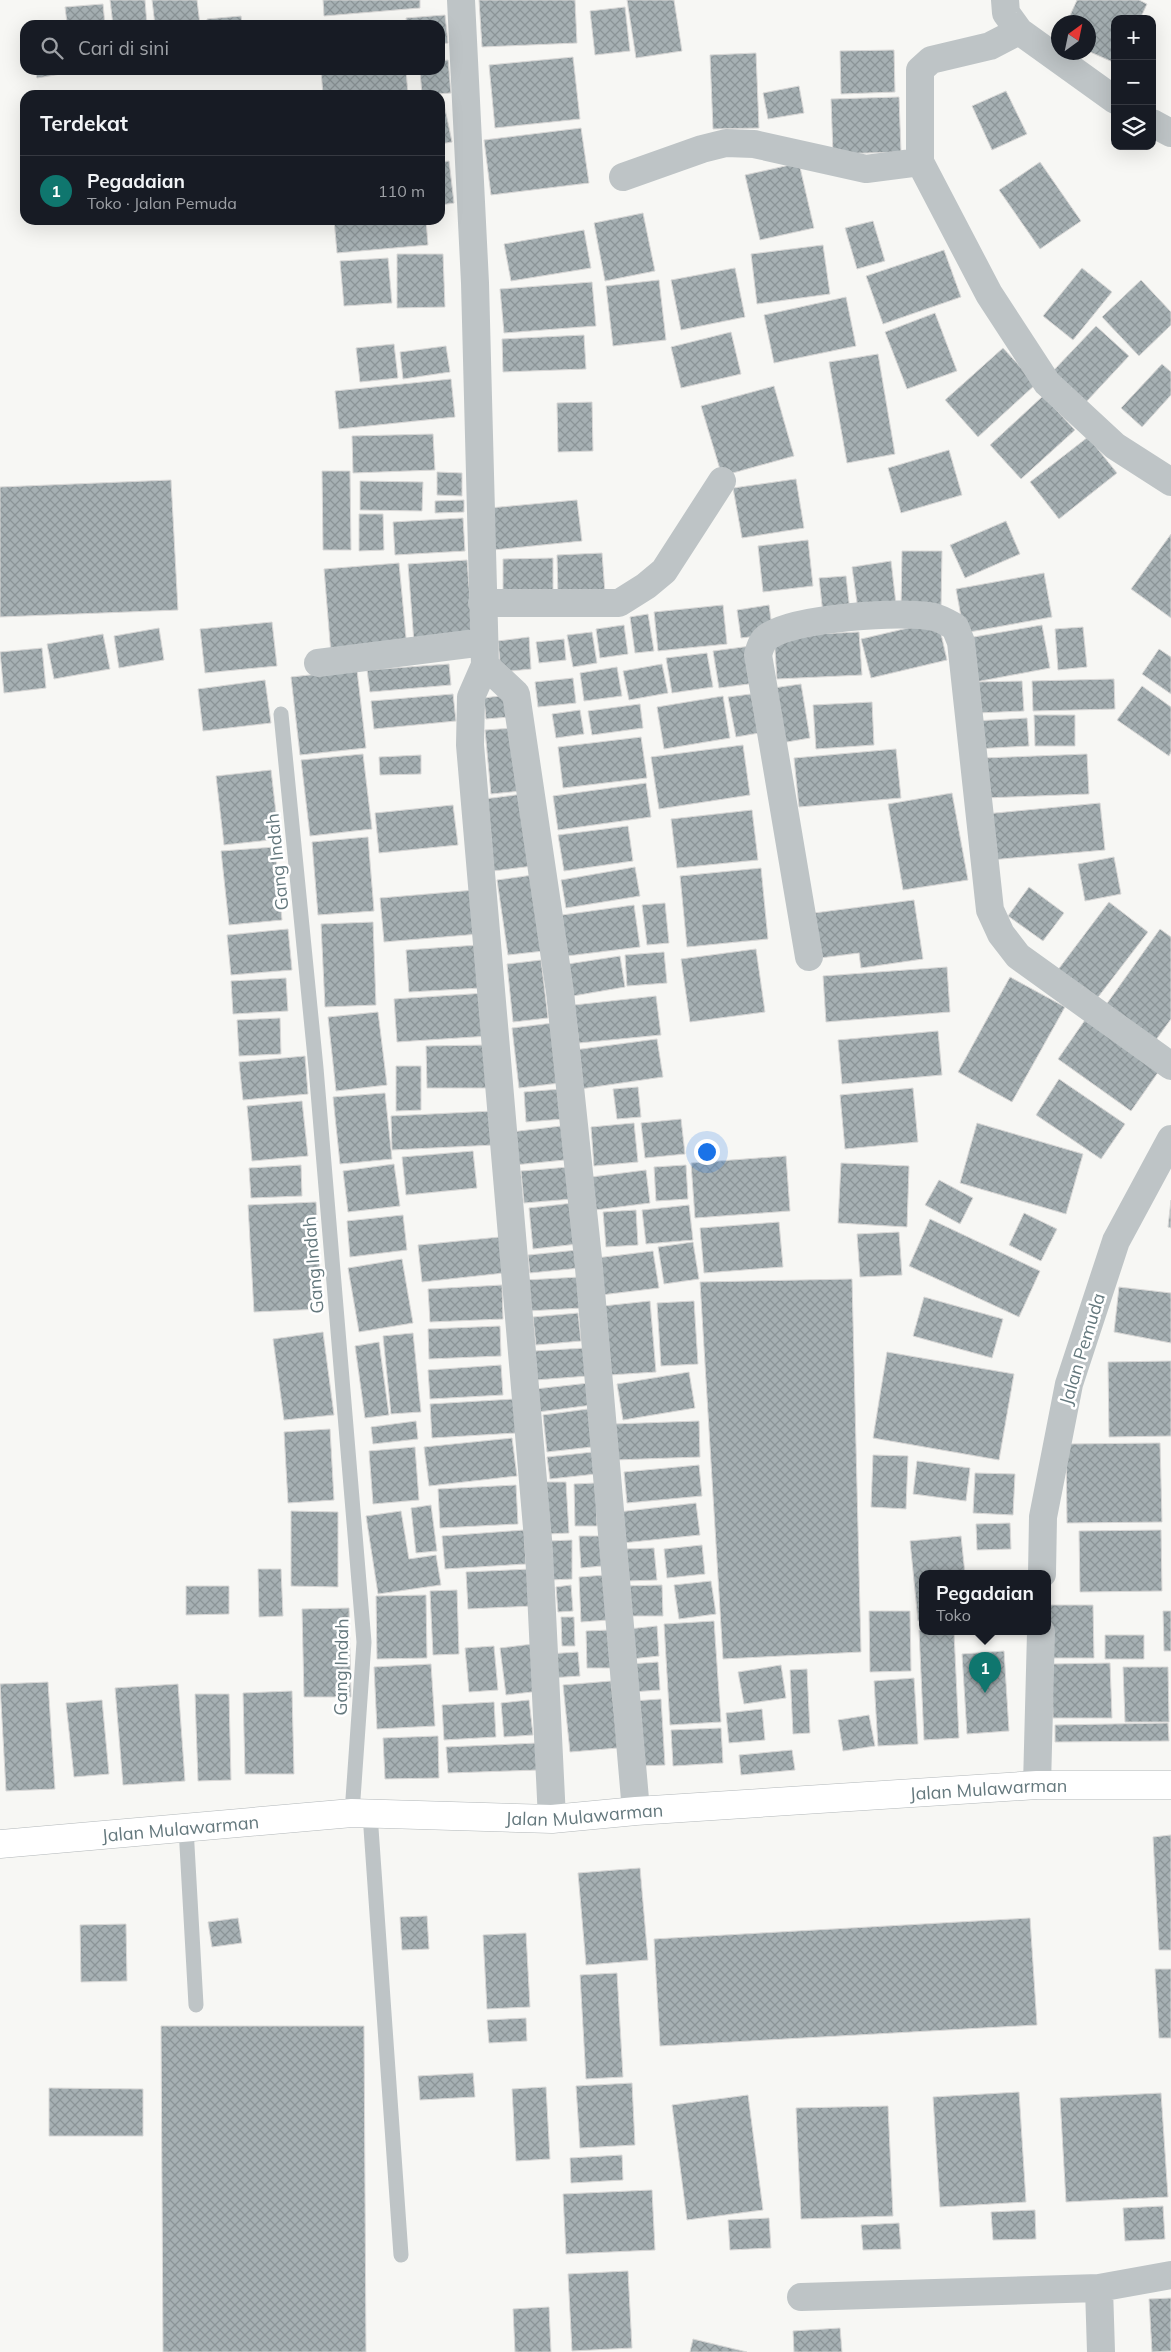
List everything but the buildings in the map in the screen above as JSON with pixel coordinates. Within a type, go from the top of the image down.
[{"type":"highway","name":"Jalan Mulawarman","points":[[0,1844],[361,1813],[552,1820],[636,1811],[1037,1785],[1171,1785]]},
{"type":"street","points":[[460,0],[475,283],[482,604],[485,654],[471,697],[470,745],[538,1551],[552,1820]]},
{"type":"street","points":[[1005,0],[1006,13],[1019,31],[1111,97]]},
{"type":"street","points":[[1019,31],[990,46],[930,60],[920,70],[920,162],[989,294],[1047,383],[1115,446],[1171,482]]},
{"type":"street","points":[[1156,125],[1171,133]]},
{"type":"street","points":[[623,177],[702,149],[726,143],[754,144],[866,169],[920,162]]},
{"type":"street","points":[[482,604],[619,603],[646,586],[664,571],[722,480]]},
{"type":"street","points":[[809,957],[758,655],[761,644],[768,636],[793,625],[885,614],[933,617],[955,627],[961,642],[990,910],[1001,934],[1018,956],[1171,1066]]},
{"type":"street","points":[[318,664],[485,654]]},
{"type":"street","points":[[485,654],[516,694],[560,992],[589,1268],[636,1811]]},
{"type":"street","name":"Jalan Pemuda","points":[[1042,1570],[1043,1516],[1068,1384],[1116,1241],[1171,1139]]},
{"type":"street","points":[[1037,1785],[1041,1635]]},
{"type":"street","points":[[801,2297],[1099,2288],[1171,2275]]},
{"type":"street","points":[[1099,2288],[1100,2352]]},
{"type":"lane","name":"Gang Indah","points":[[281,714],[316,1068],[364,1642],[361,1813],[401,2255]]},
{"type":"lane","points":[[186,1828],[196,2005]]},
{"type":"place","name":"Pegadaian","points":[[985,1693]]}]
